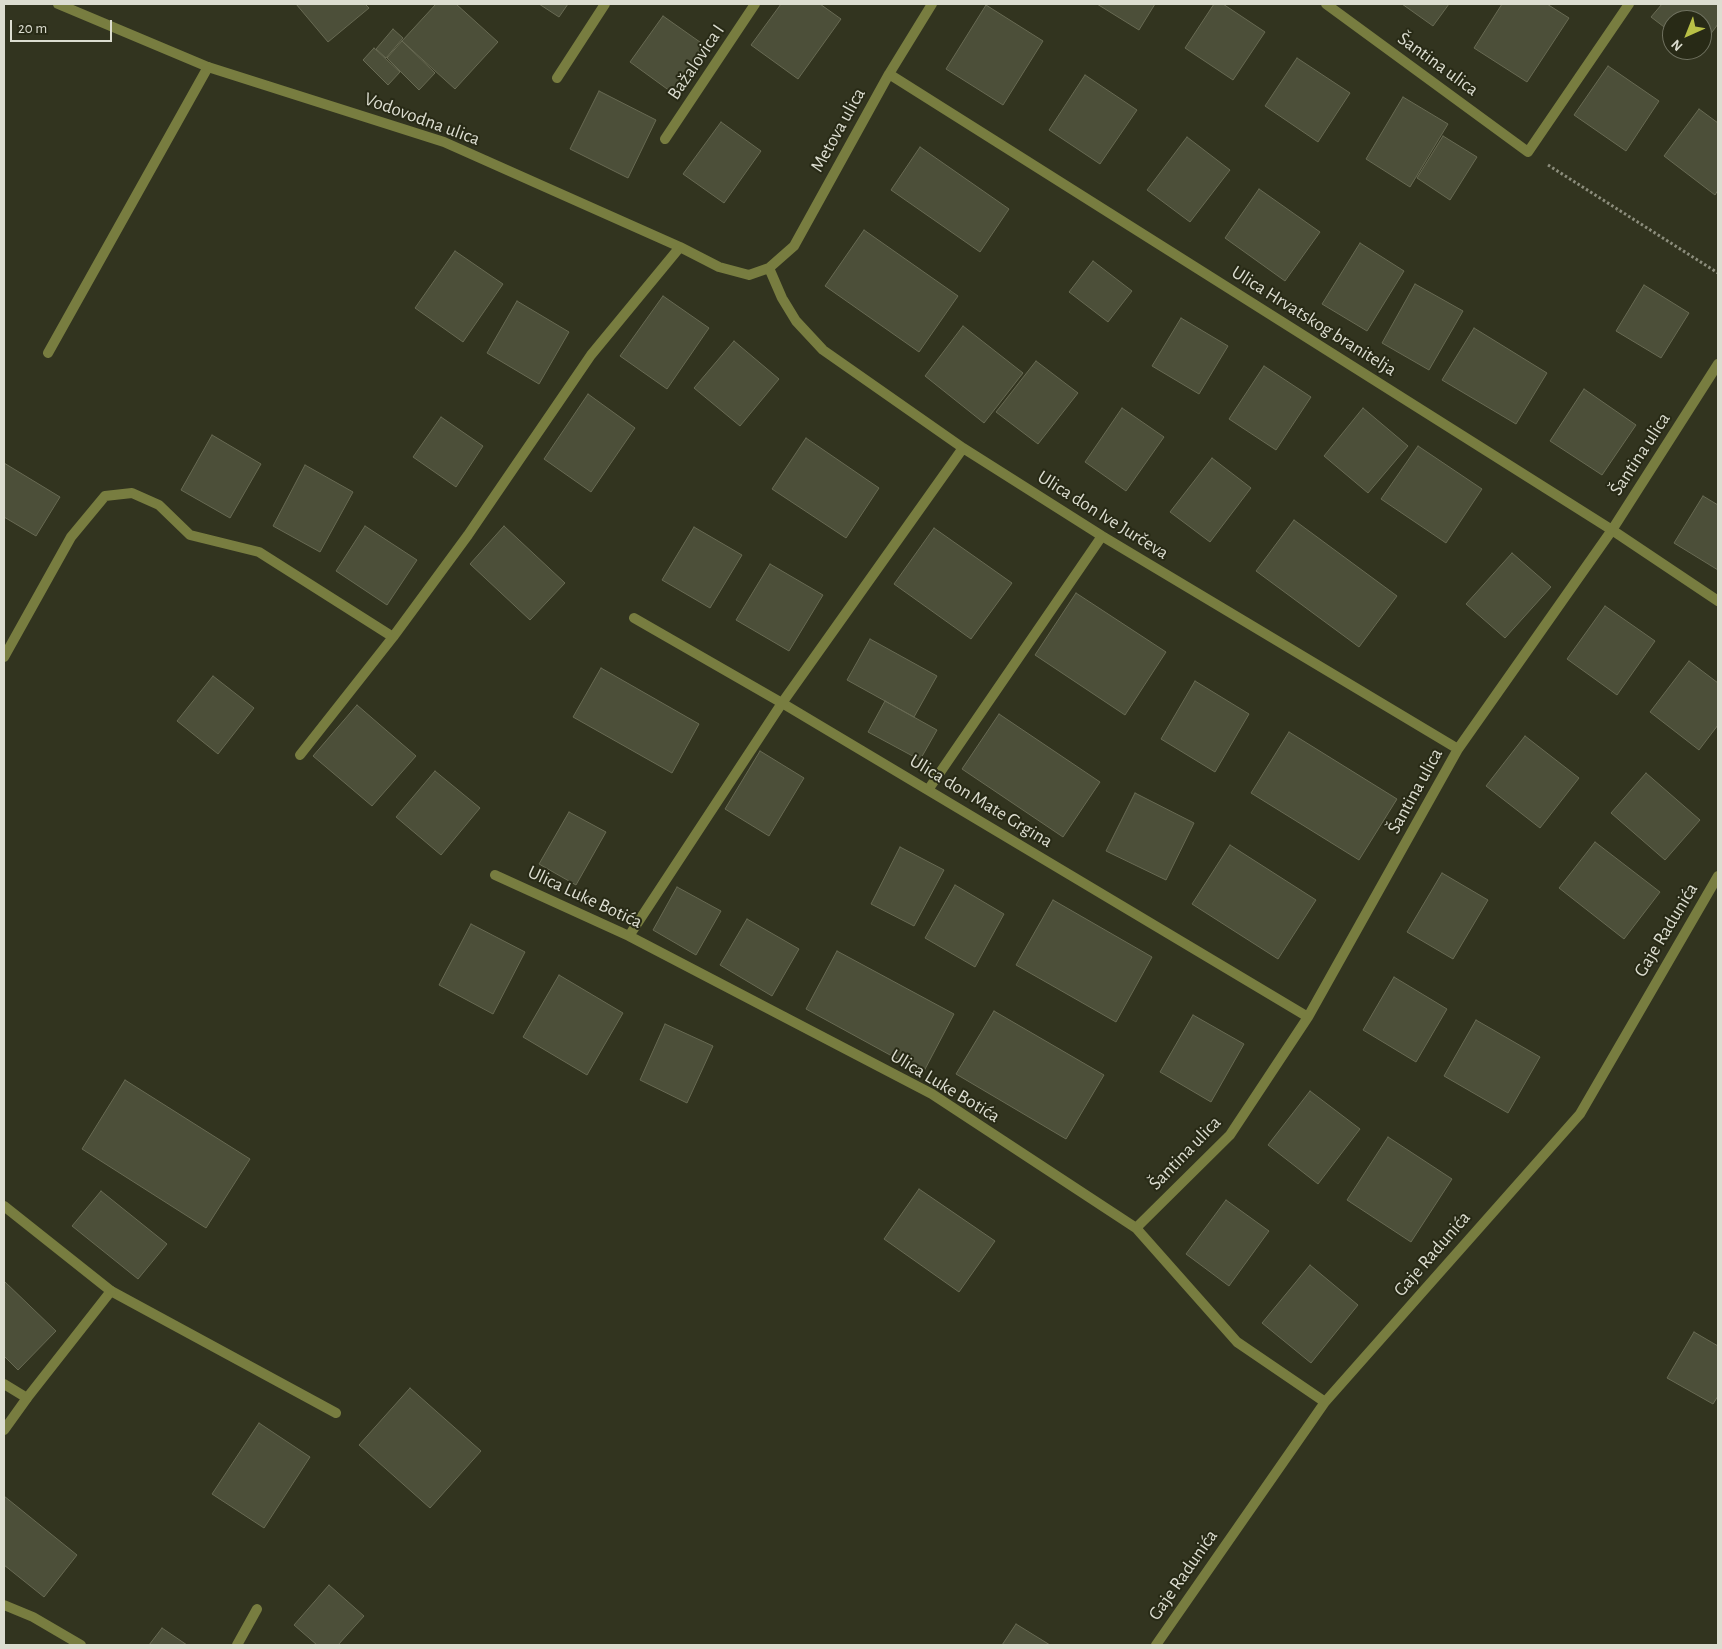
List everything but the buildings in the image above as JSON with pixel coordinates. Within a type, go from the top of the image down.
[{"type":"street","name":"Vodovodna ulica","points":[[58,4],[208,66],[444,142],[680,247],[719,267],[749,275],[768,268]]},
{"type":"street","points":[[557,78],[605,4]]},
{"type":"street","name":"Bažalovica I","points":[[666,139],[755,4]]},
{"type":"street","name":"Metova ulica","points":[[768,268],[794,246],[889,74],[932,4]]},
{"type":"street","name":"Šantina ulica","points":[[1326,4],[1528,152]]},
{"type":"street","points":[[1528,152],[1629,4]]},
{"type":"street","points":[[48,352],[208,66]]},
{"type":"street","name":"Ulica Hrvatskog branitelja","points":[[889,74],[1612,530],[1718,601]]},
{"type":"street","points":[[300,755],[393,637],[468,535],[591,355],[680,247]]},
{"type":"street","name":"Ulica don Ive Jurčeva","points":[[768,268],[782,298],[796,321],[823,350],[963,448],[1102,536],[1458,749]]},
{"type":"street","name":"Šantina ulica","points":[[1136,1228],[1230,1135],[1308,1017],[1458,749],[1612,530],[1718,364]]},
{"type":"street","points":[[629,936],[782,703],[963,448]]},
{"type":"street","points":[[4,657],[71,537],[105,496],[132,493],[159,505],[190,535],[259,552],[393,637]]},
{"type":"street","points":[[928,790],[1102,536]]},
{"type":"street","name":"Ulica don Mate Grgina","points":[[634,618],[782,703],[1308,1017]]},
{"type":"street","name":"Ulica Luke Botića","points":[[495,875],[629,936],[932,1094],[1136,1228],[1237,1342],[1325,1402]]},
{"type":"street","name":"Gaje Radunića","points":[[1156,1645],[1325,1402],[1580,1114],[1718,876]]},
{"type":"street","points":[[4,1206],[111,1291],[336,1413]]},
{"type":"street","points":[[4,1430],[26,1398],[111,1291]]},
{"type":"street","points":[[4,1384],[26,1398]]},
{"type":"street","points":[[4,1605],[33,1618],[81,1645]]},
{"type":"street","points":[[236,1645],[257,1609]]},
{"type":"path","points":[[1528,152],[1718,273]]}]
